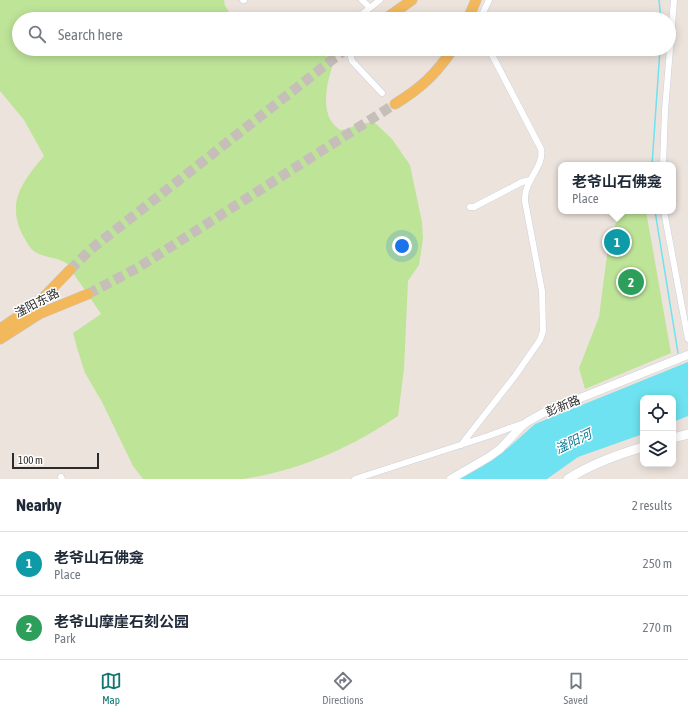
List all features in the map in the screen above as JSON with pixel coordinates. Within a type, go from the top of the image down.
[{"type":"main road","points":[[394,12],[412,0]]},
{"type":"main road","points":[[471,12],[476,0]]},
{"type":"main road","points":[[395,104],[416,91],[425,83],[436,72],[448,56]]},
{"type":"main road","name":"滏阳东路","points":[[0,329],[38,303],[70,270]]},
{"type":"main road","name":"滏阳东路","points":[[0,339],[39,314],[88,294]]},
{"type":"main road","points":[[676,437],[688,434]]},
{"type":"main road","points":[[568,479],[582,470],[640,448]]},
{"type":"street","points":[[362,0],[370,8]]},
{"type":"street","points":[[365,12],[380,0]]},
{"type":"street","points":[[483,12],[489,0]]},
{"type":"street","points":[[673,12],[674,0]]},
{"type":"street","points":[[351,56],[352,61],[382,93]]},
{"type":"street","points":[[461,445],[515,376],[540,340],[544,321],[542,291],[525,201],[526,190],[541,160],[541,148],[493,56]]},
{"type":"street","points":[[663,162],[665,110],[669,56]]},
{"type":"street","points":[[470,208],[522,182],[530,180]]},
{"type":"street","points":[[665,214],[688,339]]},
{"type":"street","name":"彭新路","points":[[450,479],[489,457],[500,449],[527,422],[543,413],[688,355]]},
{"type":"street","points":[[355,479],[527,422]]},
{"type":"green space","points":[[0,0],[224,0],[225,6],[229,12],[12,12],[12,56],[336,56],[330,74],[326,93],[327,111],[330,119],[340,130],[348,129],[357,124],[374,122],[392,139],[410,165],[422,222],[423,239],[419,265],[408,281],[404,369],[398,416],[362,438],[324,456],[305,464],[264,475],[243,479],[143,479],[133,466],[102,402],[85,373],[73,333],[101,314],[69,266],[55,258],[35,252],[27,243],[21,232],[17,221],[17,200],[24,182],[44,156],[24,120],[0,91]]},
{"type":"green space","points":[[619,214],[647,214],[671,353],[585,389],[579,368],[599,317],[608,247]]},
{"type":"water","name":"滏阳河","points":[[688,362],[688,416],[676,421],[676,395],[640,395],[640,435],[578,457],[547,479],[460,479],[483,466],[508,448],[535,424]]},
{"type":"waterway","points":[[659,0],[660,12]]},
{"type":"waterway","points":[[652,162],[660,56]]},
{"type":"waterway","points":[[655,214],[678,353]]},
{"type":"tunnel","points":[[70,270],[90,250],[337,56]]},
{"type":"tunnel","points":[[88,294],[139,267],[395,104]]},
{"type":"place","name":"老爷山石佛龛","points":[[617,242]]},
{"type":"place","name":"老爷山摩崖石刻公园","points":[[631,282]]}]
